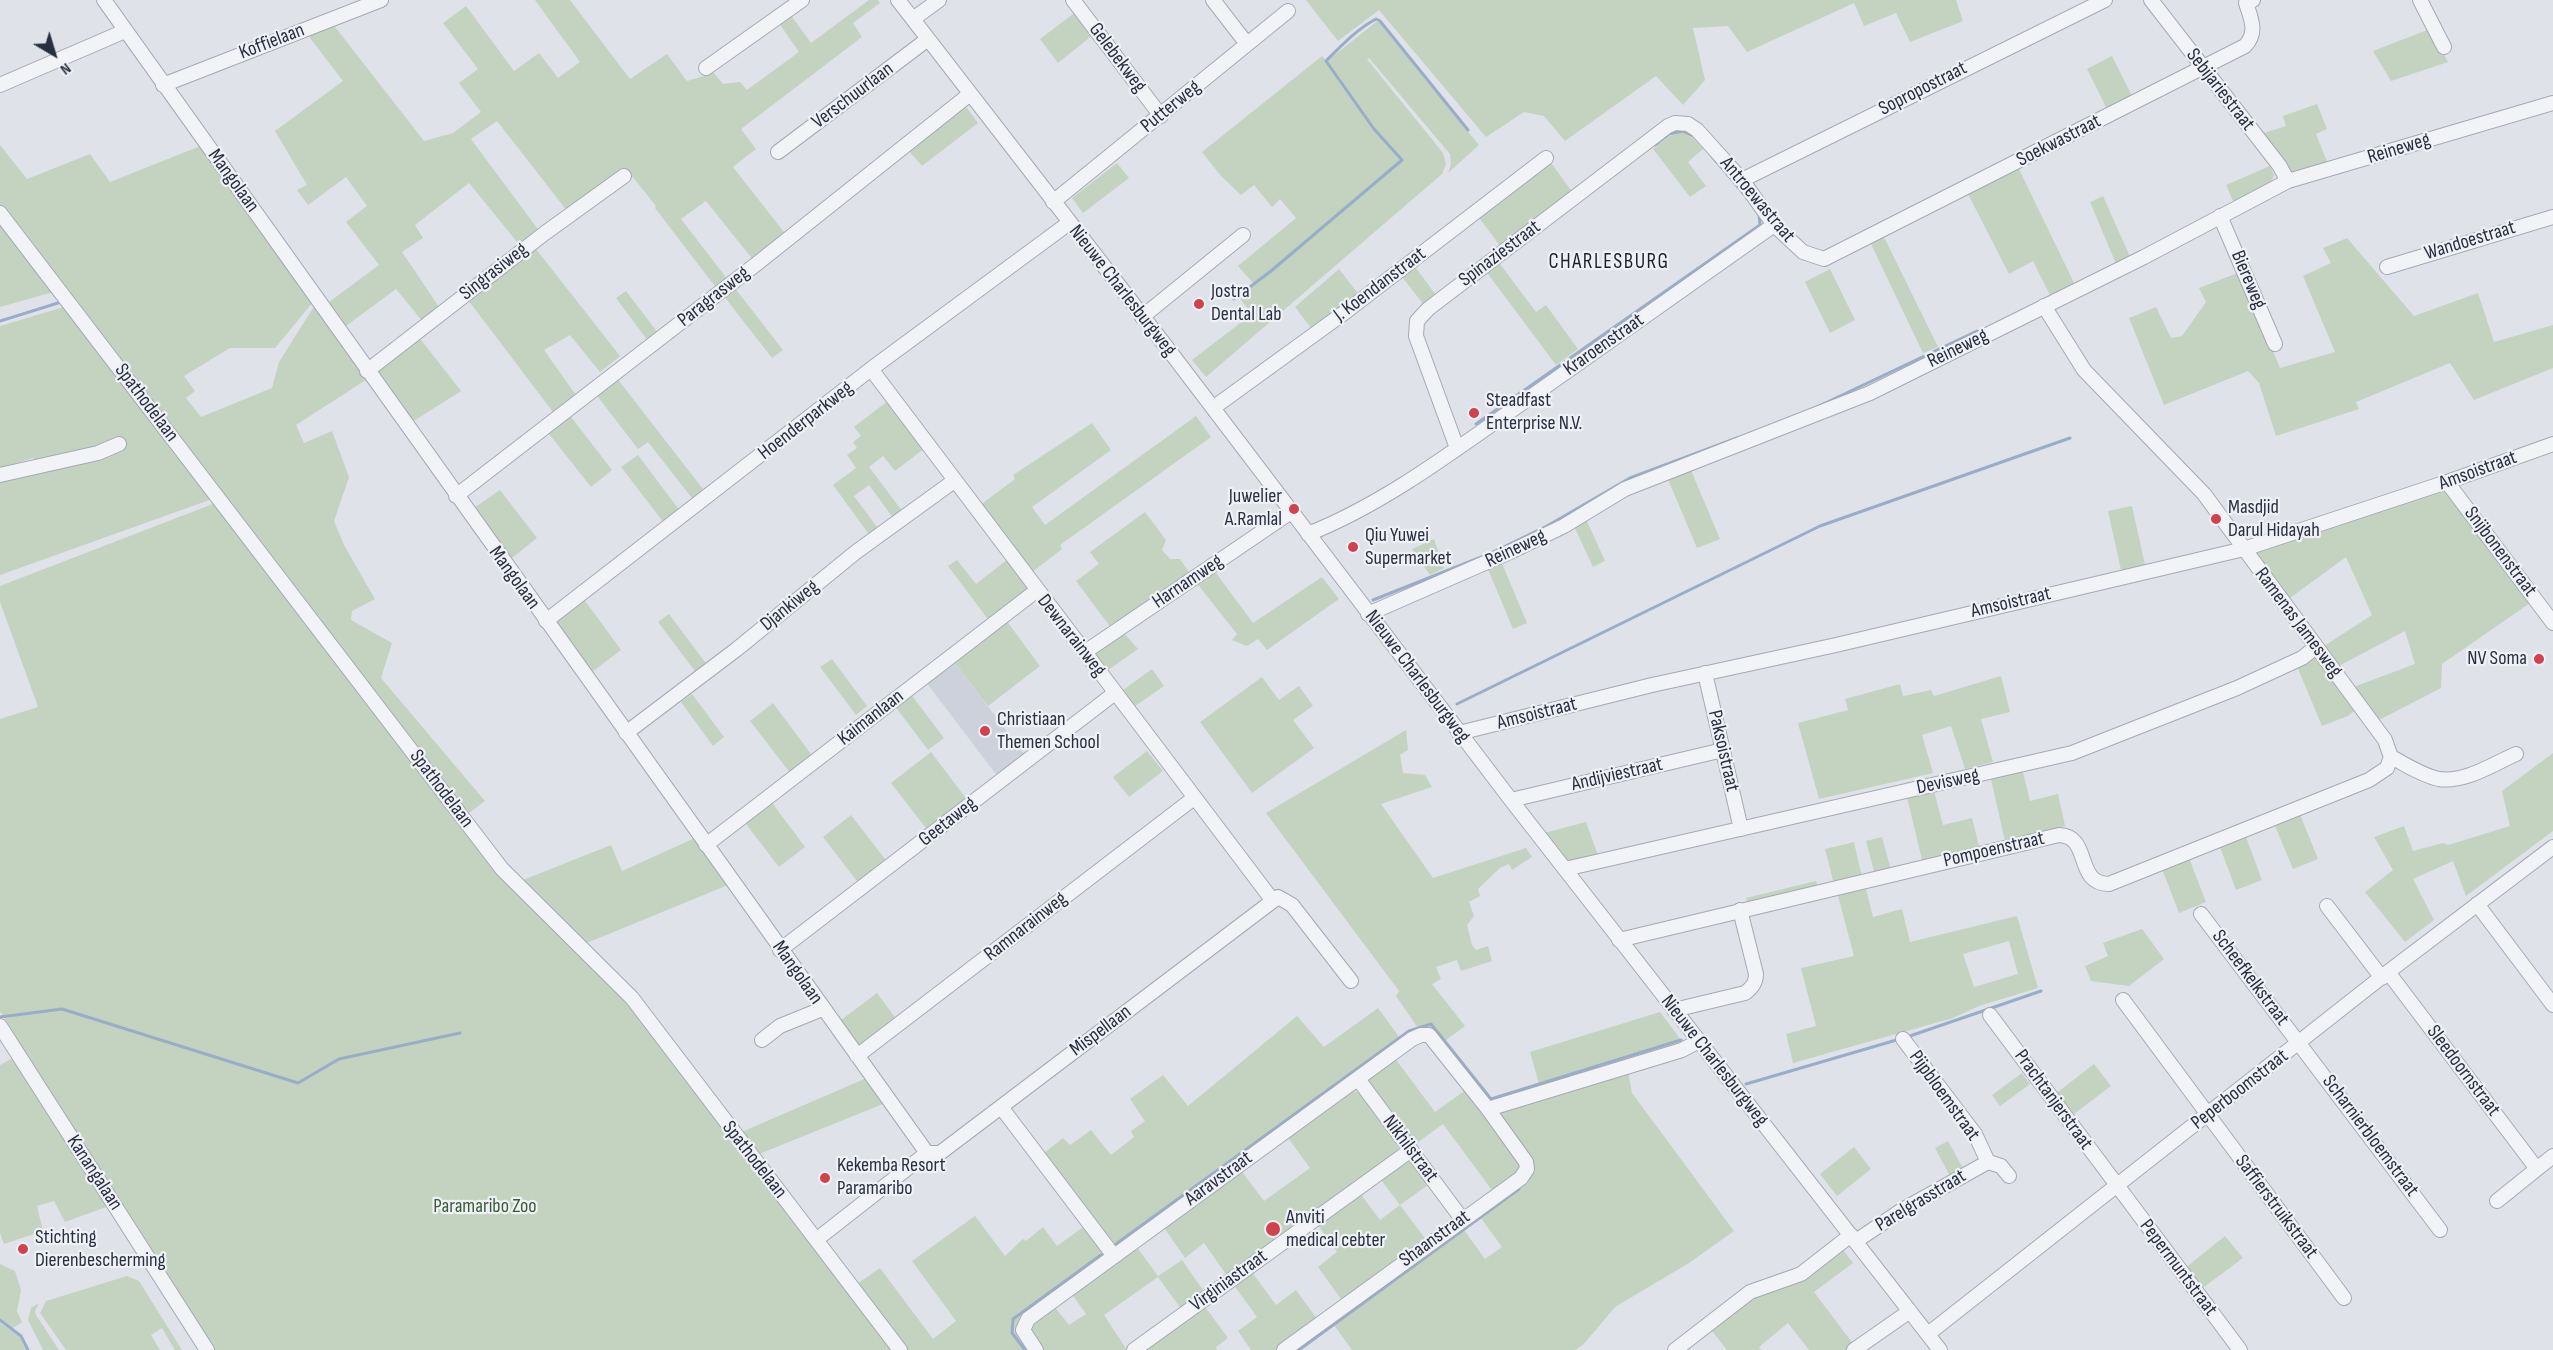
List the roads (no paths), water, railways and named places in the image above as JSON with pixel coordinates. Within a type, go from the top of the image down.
[{"type":"street","name":"Mangolaan","points":[[104,0],[822,1009],[927,1153]]},
{"type":"street","name":"Koffielaan","points":[[163,85],[381,0]]},
{"type":"street","points":[[706,68],[802,0]]},
{"type":"street","name":"Nieuwe Charlesburgweg","points":[[898,0],[1213,408],[1510,800],[1940,1350]]},
{"type":"street","points":[[913,19],[939,0]]},
{"type":"street","name":"Gelebekweg","points":[[1073,0],[1161,116]]},
{"type":"street","points":[[1213,0],[1247,44]]},
{"type":"street","name":"Sopropostraat","points":[[1742,180],[2105,0]]},
{"type":"street","name":"Sebijariestraat","points":[[2151,0],[2279,165],[2288,181]]},
{"type":"street","points":[[2420,0],[2444,47]]},
{"type":"street","name":"Soekwastraat","points":[[1824,259],[2246,46],[2252,38],[2253,25],[2248,1]]},
{"type":"street","name":"Putterweg","points":[[1053,202],[1288,10]]},
{"type":"street","points":[[0,85],[125,31]]},
{"type":"street","name":"Verschuurlaan","points":[[778,152],[928,39]]},
{"type":"street","name":"Paragrasweg","points":[[456,496],[759,262],[970,94]]},
{"type":"street","name":"Reineweg","points":[[1368,614],[1564,526],[1625,489],[1870,393],[2288,181],[2553,103]]},
{"type":"street","name":"Spinaziestraat","points":[[1457,448],[1427,372],[1416,336],[1416,327],[1421,315],[1657,134],[1675,123],[1688,124],[1697,130]]},
{"type":"street","name":"Antroewastraat","points":[[1697,130],[1742,180],[1774,225],[1803,252],[1824,259]]},
{"type":"street","name":"J. Koendanstraat","points":[[1213,408],[1347,310],[1546,158]]},
{"type":"street","name":"Singrasiweg","points":[[367,371],[545,233],[624,176]]},
{"type":"street","name":"Spathodelaan","points":[[0,213],[502,869],[632,998],[900,1350]]},
{"type":"street","name":"Biereweg","points":[[2220,216],[2275,344]]},
{"type":"street","name":"Wandoestraat","points":[[2387,267],[2553,217]]},
{"type":"street","name":"Hoenderparkweg","points":[[546,621],[871,369],[1069,223]]},
{"type":"street","name":"Kraroenstraat","points":[[1308,534],[1340,522],[1457,448],[1774,225]]},
{"type":"street","points":[[1142,317],[1243,235]]},
{"type":"street","name":"Ramenas Jamesweg","points":[[2044,306],[2084,370],[2204,494],[2385,740],[2391,757]]},
{"type":"street","name":"Dewnarainweg","points":[[871,369],[1036,591],[1085,652],[1273,901]]},
{"type":"street","points":[[0,475],[98,453],[119,444]]},
{"type":"street","name":"Amsoistraat","points":[[1459,733],[1705,673],[1836,645],[2244,549],[2447,482],[2553,444]]},
{"type":"street","name":"Djankiweg","points":[[626,733],[737,649],[856,552],[954,481]]},
{"type":"street","name":"Snijbonenstraat","points":[[2447,482],[2553,623]]},
{"type":"street","name":"Harnamweg","points":[[1085,652],[1291,512]]},
{"type":"street","name":"Kaimanlaan","points":[[706,845],[1036,591]]},
{"type":"street","name":"Devisweg","points":[[1565,869],[2072,753],[2237,688],[2302,658],[2316,647]]},
{"type":"street","name":"Paksoistraat","points":[[1705,673],[1741,829]]},
{"type":"street","name":"Geetaweg","points":[[780,950],[1115,693]]},
{"type":"street","name":"Andijviestraat","points":[[1510,800],[1723,750]]},
{"type":"street","points":[[2391,757],[2437,778],[2447,779],[2480,771],[2516,754]]},
{"type":"street","name":"Pompoenstraat","points":[[1619,940],[2059,835],[2066,835],[2074,840],[2090,877],[2096,882],[2109,884],[2369,780],[2387,768],[2391,757]]},
{"type":"street","name":"Ramnarainweg","points":[[857,1056],[1194,798]]},
{"type":"street","name":"Peperboomstraat","points":[[1928,1334],[2385,975],[2553,847]]},
{"type":"street","points":[[1273,901],[1278,897],[1292,904],[1351,981]]},
{"type":"street","name":"Mispellaan","points":[[816,1240],[927,1153],[940,1153],[1273,901]]},
{"type":"street","points":[[2477,904],[2553,1005]]},
{"type":"street","name":"Sleedoornstraat","points":[[2327,906],[2385,975],[2537,1169]]},
{"type":"street","points":[[1674,1010],[1745,993],[1751,988],[1756,980],[1756,974],[1740,910]]},
{"type":"street","name":"Scheefkelkstraat","points":[[2201,914],[2300,1043]]},
{"type":"street","name":"Saffierstruikstraat","points":[[2123,1000],[2344,1298]]},
{"type":"street","points":[[762,1040],[780,1026],[822,1009]]},
{"type":"street","name":"Prachtanjerstraat","points":[[1990,1015],[2116,1186]]},
{"type":"street","name":"Kanangalaan","points":[[0,1026],[207,1350]]},
{"type":"street","name":"Aaravstraat","points":[[1036,1350],[1023,1330],[1028,1319],[1358,1078],[1421,1035]]},
{"type":"street","name":"Shaanstraat","points":[[1284,1350],[1521,1178],[1527,1169],[1526,1162],[1488,1109],[1429,1035],[1421,1035]]},
{"type":"street","name":"Pijpbloemstraat","points":[[1903,1039],[1975,1134],[1988,1162],[2001,1166],[2009,1176]]},
{"type":"street","points":[[1488,1109],[1682,1050],[1699,1041]]},
{"type":"street","name":"Scharnierbloemstraat","points":[[2300,1043],[2440,1230]]},
{"type":"street","name":"Nikhilstraat","points":[[1358,1078],[1462,1219]]},
{"type":"street","points":[[1001,1107],[1114,1256]]},
{"type":"street","name":"Virginiastraat","points":[[1134,1350],[1411,1150]]},
{"type":"street","points":[[2496,1201],[2553,1156]]},
{"type":"street","name":"Parelgrasstraat","points":[[1675,1350],[1750,1292],[1802,1274],[1853,1238],[1988,1162]]},
{"type":"street","name":"Pepermuntstraat","points":[[2116,1186],[2240,1350]]},
{"type":"street","points":[[1854,1350],[1910,1311]]},
{"type":"waterway","points":[[1234,299],[1271,271],[1402,160],[1374,129],[1326,61],[1362,28],[1376,19],[1380,21],[1468,130]]},
{"type":"waterway","points":[[1655,145],[1669,134],[1683,131],[1695,137]]},
{"type":"waterway","points":[[1710,154],[1744,194]]},
{"type":"waterway","points":[[1476,424],[1760,225],[1759,214]]},
{"type":"waterway","points":[[0,321],[58,303]]},
{"type":"waterway","points":[[1819,406],[1977,331]]},
{"type":"waterway","points":[[1373,600],[1489,554],[1547,526],[1630,478],[1737,438]]},
{"type":"waterway","points":[[1457,704],[1820,526],[2070,438]]},
{"type":"waterway","points":[[1907,1037],[2041,991]]},
{"type":"waterway","points":[[0,1017],[62,1009],[298,1083],[339,1059],[460,1033]]},
{"type":"waterway","points":[[1116,1244],[1409,1031],[1431,1024],[1491,1099],[1681,1040]]},
{"type":"waterway","points":[[1746,1084],[1900,1039]]},
{"type":"waterway","points":[[1299,1350],[1519,1189]]},
{"type":"waterway","points":[[1025,1350],[1012,1333],[1013,1319],[1101,1255]]},
{"type":"waterway","points":[[0,1320],[21,1336],[28,1350]]},
{"type":"place","name":"Jostra Dental Lab","points":[[1199,304]]},
{"type":"place","name":"Steadfast Enterprise N.V.","points":[[1474,413]]},
{"type":"place","name":"Juwelier A.Ramlal","points":[[1294,509]]},
{"type":"place","name":"Masdjid Darul Hidayah","points":[[2216,519]]},
{"type":"place","name":"Qiu Yuwei Supermarket","points":[[1353,547]]},
{"type":"place","name":"NV Soma","points":[[2539,659]]},
{"type":"place","name":"Christiaan Themen School","points":[[985,731]]},
{"type":"place","name":"Kekemba Resort Paramaribo","points":[[825,1178]]},
{"type":"place","name":"Anviti medical cebter","points":[[1273,1229]]},
{"type":"place","name":"Stichting Dierenbescherming","points":[[23,1249]]},
{"type":"district","name":"CHARLESBURG","points":[[1609,263]]},
{"type":"park label","name":"Paramaribo Zoo","points":[[485,1207]]}]
